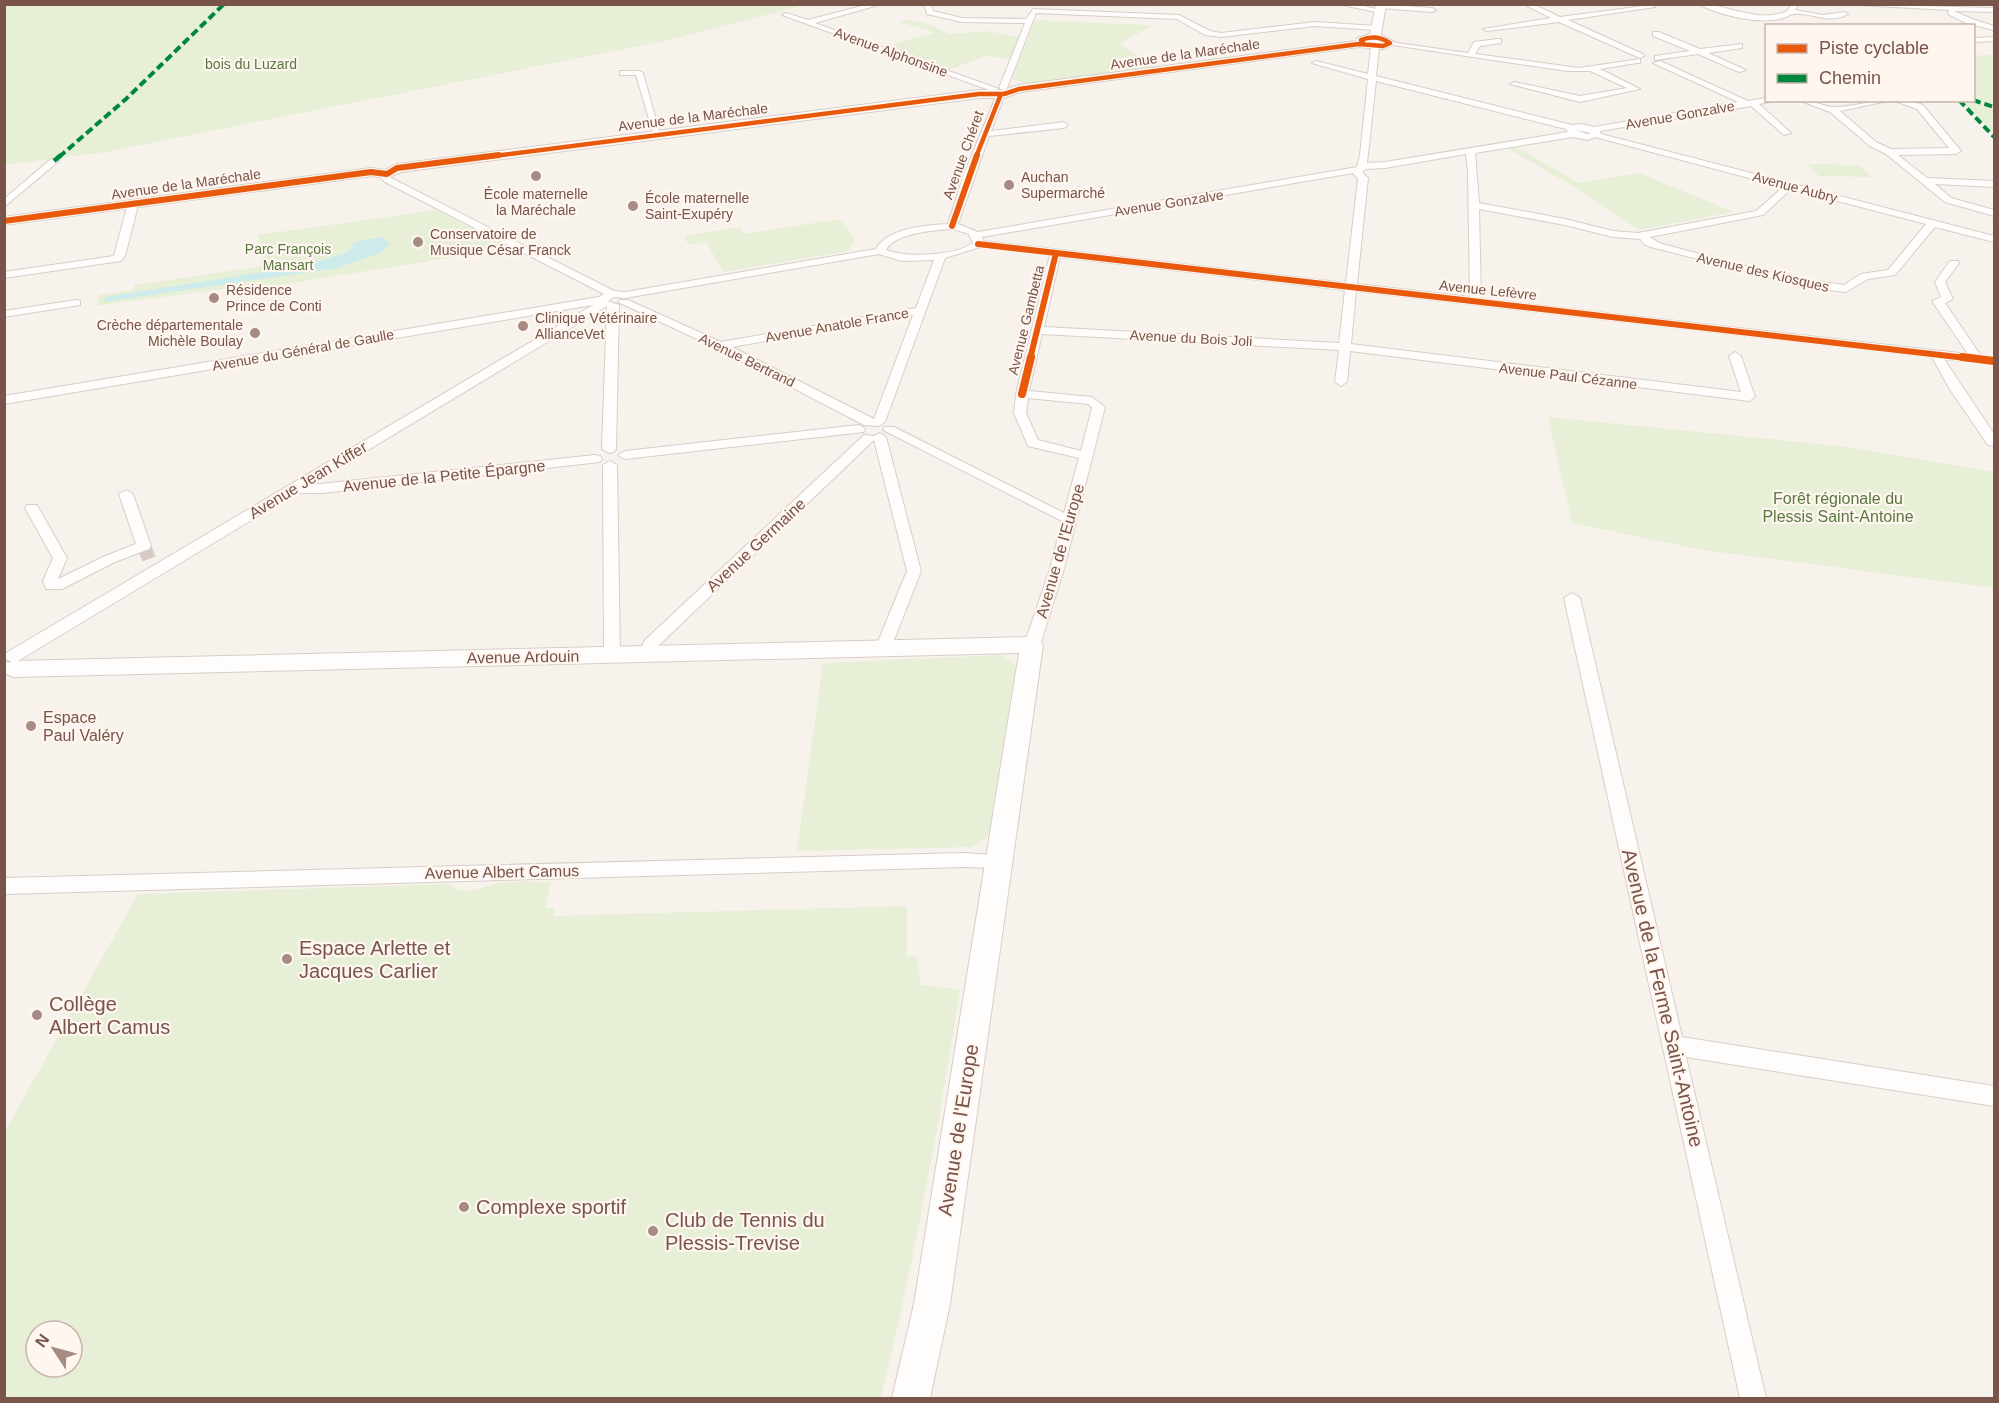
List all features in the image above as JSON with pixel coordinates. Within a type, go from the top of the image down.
[{"type":"street","points":[[809,22],[879,4]]},
{"type":"street","points":[[927,4],[930,12],[951,19],[1029,21]]},
{"type":"street","points":[[1341,4],[1432,10]]},
{"type":"street","points":[[1526,4],[1648,61],[1751,103],[1787,133]]},
{"type":"street","points":[[1701,4],[1762,18],[1781,18],[1795,8],[1823,17],[1844,14]]},
{"type":"street","points":[[1843,4],[1995,10]]},
{"type":"street","points":[[1341,382],[1362,178],[1360,169],[1372,77],[1373,39],[1380,7]]},
{"type":"street","points":[[1486,29],[1651,7]]},
{"type":"street","points":[[1942,7],[1969,21],[1995,28]]},
{"type":"street","points":[[1034,8],[1167,16],[1189,20],[1208,33],[1221,35],[1325,24],[1373,39],[1386,39],[1390,44],[1431,53],[1470,55],[1567,69],[1648,61],[1739,46]]},
{"type":"street","name":"Avenue Chéret","points":[[952,226],[1000,91],[1034,8]]},
{"type":"street","name":"Avenue Alphonsine","points":[[786,15],[1000,91]]},
{"type":"street","points":[[1272,20],[1288,27]]},
{"type":"street","points":[[1200,27],[1220,24]]},
{"type":"street","points":[[1656,34],[1742,70]]},
{"type":"street","name":"Avenue de la Maréchale","points":[[4,221],[1000,91],[1373,39]]},
{"type":"street","points":[[1975,40],[1995,39]]},
{"type":"street","points":[[1470,55],[1477,44],[1498,41]]},
{"type":"street","points":[[1316,63],[1572,131],[1594,132]]},
{"type":"street","points":[[1515,84],[1580,99],[1636,89],[1591,68]]},
{"type":"street","points":[[623,73],[639,73],[658,136]]},
{"type":"street","name":"Avenue Gonzalve","points":[[1594,132],[1765,100]]},
{"type":"street","points":[[1808,102],[1833,110],[1873,144],[1889,152],[1948,200],[1995,213]]},
{"type":"street","points":[[1833,110],[1877,102]]},
{"type":"street","points":[[1889,152],[1956,151],[1920,107],[1903,102]]},
{"type":"street","points":[[986,134],[1064,125]]},
{"type":"street","name":"Avenue Gonzalve","points":[[880,251],[892,258],[941,255],[973,248],[977,239],[1572,131]]},
{"type":"street","name":"Avenue Aubry","points":[[1594,132],[1789,186],[1995,239]]},
{"type":"street","points":[[1470,151],[1476,302]]},
{"type":"street","points":[[4,204],[54,160]]},
{"type":"street","name":"Avenue Bertrand","points":[[377,173],[613,300],[720,346],[874,430],[1069,519]]},
{"type":"street","points":[[1924,181],[1995,184]]},
{"type":"street","points":[[1473,205],[1565,222],[1613,234],[1643,236],[1759,213],[1789,186]]},
{"type":"street","points":[[4,275],[117,259],[132,209],[131,205]]},
{"type":"street","name":"Avenue des Kiosques","points":[[1643,236],[1655,245],[1761,274],[1810,285],[1846,289],[1865,276],[1891,273],[1933,223]]},
{"type":"street","points":[[880,251],[888,240],[900,235],[952,226],[969,229],[977,239]]},
{"type":"street","name":"Avenue Lefèvre","points":[[977,239],[1056,253],[1995,361]]},
{"type":"street","name":"Avenue du Général de Gaulle","points":[[10,399],[613,300],[880,251]]},
{"type":"street","name":"Avenue Gambetta","points":[[1056,253],[1022,394],[1020,413],[1034,444],[1086,456]]},
{"type":"street","points":[[883,649],[914,571],[874,430],[941,255]]},
{"type":"street","points":[[1954,263],[1940,282],[1947,299],[1938,301],[1977,358]]},
{"type":"street","points":[[609,449],[613,300]]},
{"type":"street","name":"Avenue Jean Kiffer","points":[[9,665],[152,565],[292,489],[613,300]]},
{"type":"street","points":[[4,314],[76,303]]},
{"type":"street","name":"Avenue Anatole France","points":[[720,346],[919,311]]},
{"type":"street","name":"Avenue du Bois Joli","points":[[1037,330],[1344,347]]},
{"type":"street","name":"Avenue Paul Cézanne","points":[[1344,347],[1749,397],[1735,356]]},
{"type":"street","points":[[1936,354],[1956,391],[1983,423],[1993,442]]},
{"type":"street","name":"Avenue de l'Europe","points":[[911,1398],[932,1304],[1032,645],[1057,569],[1099,407],[1092,401],[1022,394]]},
{"type":"street","points":[[4,411],[10,399]]},
{"type":"street","points":[[625,455],[618,449],[609,449],[597,454],[595,459],[603,465],[610,465],[623,459],[625,455],[874,430]]},
{"type":"street","name":"Avenue Germaine","points":[[648,654],[650,645],[874,430]]},
{"type":"street","name":"Avenue de la Petite Épargne","points":[[292,489],[323,489],[595,459]]},
{"type":"street","points":[[610,465],[612,655]]},
{"type":"street","points":[[32,508],[60,558],[50,581],[51,586],[57,586],[110,559],[144,546],[126,494]]},
{"type":"street","name":"Avenue de la Ferme Saint-Antoine","points":[[1572,598],[1753,1398]]},
{"type":"street","name":"Avenue Ardouin","points":[[9,665],[1032,645]]},
{"type":"street","name":"Avenue Albert Camus","points":[[4,886],[916,861],[999,861]]},
{"type":"street","points":[[1674,1045],[1995,1096]]},
{"type":"green space","name":"bois du Luzard","points":[[4,5],[805,5],[664,41],[106,152],[5,165]]},
{"type":"green space","points":[[904,20],[927,24],[948,34],[987,31],[1020,37],[1011,59],[985,56],[949,70],[882,47],[933,33],[901,23]]},
{"type":"green space","points":[[1035,20],[1154,25],[1120,43],[1154,69],[1032,85],[1012,79]]},
{"type":"green space","points":[[1994,54],[1994,132],[1970,109],[1954,102],[1975,102],[1975,56]]},
{"type":"green space","points":[[1516,147],[1579,183],[1639,173],[1734,212],[1639,230],[1573,186],[1507,148]]},
{"type":"green space","points":[[1807,164],[1859,165],[1872,177],[1819,176]]},
{"type":"green space","name":"Parc François Mansart","points":[[436,210],[510,248],[261,288],[260,284],[96,306],[99,295],[133,290],[135,285],[262,266],[258,235]]},
{"type":"green space","points":[[839,219],[855,239],[849,251],[723,272],[707,243],[688,244],[684,236],[740,227],[744,234]]},
{"type":"green space","name":"Forêt régionale du Plessis Saint-Antoine","points":[[1548,417],[1849,447],[1994,472],[1994,588],[1703,550],[1572,523]]},
{"type":"green space","points":[[1002,655],[1016,666],[988,836],[972,847],[797,851],[823,663]]},
{"type":"green space","name":"Complexe sportif","points":[[551,882],[545,908],[555,908],[554,916],[907,906],[907,956],[917,957],[921,985],[960,990],[925,1196],[881,1398],[5,1398],[5,1131],[138,894],[449,884],[467,891],[498,883]]},
{"type":"water","points":[[382,237],[390,243],[382,252],[338,268],[103,302],[106,297],[302,266],[346,253],[354,242]]},
{"type":"tunnel","points":[[144,546],[149,559]]},
{"type":"marked path","points":[[54,161],[126,99],[224,4]]},
{"type":"marked path","points":[[1975,101],[1994,107]]},
{"type":"marked path","points":[[1961,102],[1994,137]]},
{"type":"cycle path","points":[[4,221],[371,172],[387,174],[397,168],[979,94],[1004,94],[1019,89],[1359,44],[1383,46],[1390,43],[1372,37],[1361,40],[1364,44]]},
{"type":"cycle path","points":[[952,226],[969,174],[1001,94]]},
{"type":"cycle path","points":[[978,244],[1994,361]]},
{"type":"cycle path","points":[[1022,394],[1056,253]]},
{"type":"place","name":"École maternelle la Maréchale","points":[[536,176]]},
{"type":"place","name":"Auchan Supermarché","points":[[1009,185]]},
{"type":"place","name":"École maternelle Saint-Exupéry","points":[[633,206]]},
{"type":"place","name":"Conservatoire de Musique César Franck","points":[[418,242]]},
{"type":"place","name":"Résidence Prince de Conti","points":[[214,298]]},
{"type":"place","name":"Clinique Vétérinaire AllianceVet","points":[[523,326]]},
{"type":"place","name":"Crèche départementale Michèle Boulay","points":[[255,333]]},
{"type":"place","name":"Espace Paul Valéry","points":[[31,726]]},
{"type":"place","name":"Espace Arlette et Jacques Carlier","points":[[287,959]]},
{"type":"place","name":"Collège Albert Camus","points":[[37,1015]]},
{"type":"place","name":"Complexe sportif","points":[[464,1207]]},
{"type":"place","name":"Club de Tennis du Plessis-Trevise","points":[[653,1231]]}]
